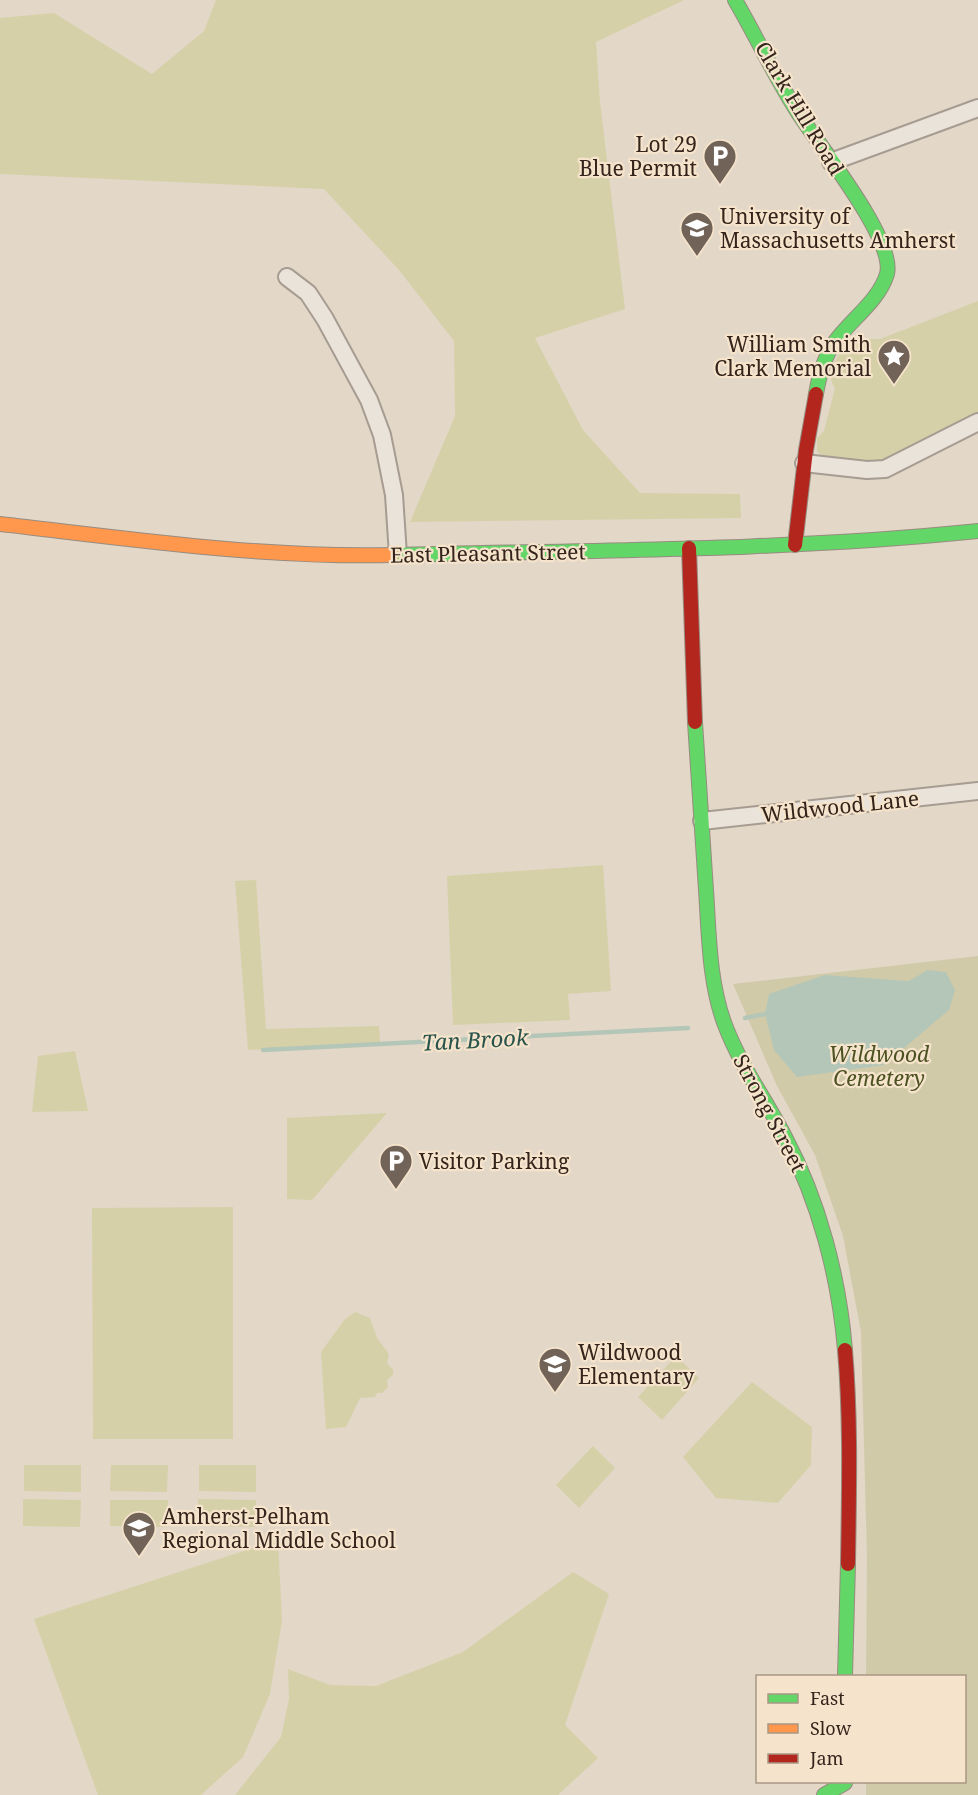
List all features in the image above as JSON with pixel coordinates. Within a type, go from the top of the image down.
[{"type":"main road","name":"Clark Hill Road","points":[[735,0],[794,106],[886,250],[888,271],[885,281],[841,332],[828,354],[814,401],[795,545]]},
{"type":"main road","name":"East Pleasant Street","points":[[0,524],[247,552],[344,556],[795,545],[898,539],[978,531]]},
{"type":"main road","name":"Strong Street","points":[[689,548],[694,707],[711,958],[721,1012],[743,1067],[786,1136],[801,1169],[826,1240],[838,1293],[847,1362],[850,1422],[845,1675]]},
{"type":"main road","points":[[824,1795],[845,1787]]},
{"type":"street","points":[[831,162],[978,108]]},
{"type":"street","points":[[287,277],[308,293],[348,358],[369,400],[382,435],[394,495],[398,555]]},
{"type":"street","points":[[804,464],[867,470],[885,469],[978,422]]},
{"type":"street","name":"Wildwood Lane","points":[[702,821],[978,791]]},
{"type":"shaded area","points":[[216,0],[684,0],[596,42],[600,102],[625,309],[535,338],[583,430],[640,493],[740,494],[741,518],[410,522],[455,416],[454,341],[399,270],[324,189],[0,174],[0,18],[54,13],[152,74],[204,31]]},
{"type":"shaded area","points":[[978,301],[978,414],[885,461],[872,462],[822,456],[817,451],[817,438],[824,431],[835,388],[832,382],[832,369],[850,339],[880,339]]},
{"type":"shaded area","points":[[603,865],[611,991],[568,994],[570,1020],[453,1025],[447,876]]},
{"type":"shaded area","points":[[256,880],[266,1029],[379,1026],[380,1042],[248,1050],[235,881]]},
{"type":"shaded area","points":[[928,970],[946,972],[955,990],[949,1010],[884,1065],[797,1077],[774,1050],[765,1014],[769,994],[825,975],[909,981]]},
{"type":"shaded area","points":[[75,1051],[88,1111],[32,1112],[38,1056]]},
{"type":"shaded area","points":[[387,1113],[312,1200],[287,1199],[287,1118]]},
{"type":"shaded area","points":[[233,1207],[233,1439],[93,1439],[92,1208]]},
{"type":"shaded area","points":[[355,1312],[370,1318],[377,1338],[389,1354],[387,1363],[393,1370],[393,1375],[387,1380],[388,1387],[382,1393],[377,1393],[375,1397],[360,1398],[346,1427],[326,1429],[321,1352],[345,1319]]},
{"type":"shaded area","points":[[676,1356],[699,1378],[662,1420],[638,1397]]},
{"type":"shaded area","points":[[752,1382],[812,1427],[811,1465],[778,1503],[716,1498],[683,1457]]},
{"type":"shaded area","points":[[593,1446],[615,1468],[579,1508],[556,1485]]},
{"type":"shaded area","points":[[24,1465],[81,1465],[81,1492],[24,1491]]},
{"type":"shaded area","points":[[111,1465],[168,1465],[167,1492],[110,1491]]},
{"type":"shaded area","points":[[199,1465],[256,1465],[256,1492],[199,1491]]},
{"type":"shaded area","points":[[23,1499],[81,1500],[80,1527],[23,1526]]},
{"type":"shaded area","points":[[198,1499],[256,1500],[256,1527],[198,1526]]},
{"type":"shaded area","points":[[110,1500],[168,1500],[167,1527],[110,1526]]},
{"type":"shaded area","points":[[278,1540],[282,1620],[270,1694],[243,1757],[201,1795],[98,1795],[34,1619]]},
{"type":"shaded area","points":[[573,1572],[609,1594],[565,1725],[598,1758],[558,1795],[235,1795],[281,1737],[289,1699],[288,1669],[330,1685],[376,1686],[463,1652]]},
{"type":"green space","name":"Wildwood Cemetery","points":[[978,956],[978,1795],[866,1795],[866,1783],[966,1783],[966,1675],[866,1675],[867,1558],[861,1332],[843,1236],[815,1155],[777,1086],[733,984]]},
{"type":"waterway","name":"Tan Brook","points":[[745,1018],[765,1014]]},
{"type":"waterway","name":"Tan Brook","points":[[263,1050],[688,1028]]},
{"type":"traffic: fast","points":[[735,0],[795,108],[867,215],[886,258],[887,274],[883,284],[871,302],[830,349],[822,367],[816,394]]},
{"type":"traffic: fast","points":[[392,555],[759,546],[905,538],[978,531]]},
{"type":"traffic: fast","points":[[695,722],[709,941],[720,1009],[731,1040],[785,1137],[808,1187],[826,1240],[838,1295],[845,1350]]},
{"type":"traffic: fast","points":[[845,1675],[848,1564]]},
{"type":"traffic: fast","points":[[824,1795],[845,1783]]},
{"type":"traffic: slow","points":[[0,524],[147,541],[294,554],[392,555]]},
{"type":"traffic: jam","points":[[795,545],[806,450],[816,394]]},
{"type":"traffic: jam","points":[[689,548],[695,722]]},
{"type":"traffic: jam","points":[[845,1350],[849,1430],[848,1564]]},
{"type":"place","name":"Lot 29 Blue Permit","points":[[720,185]]},
{"type":"place","name":"University of Massachusetts Amherst","points":[[697,257]]},
{"type":"place","name":"William Smith Clark Memorial","points":[[894,385]]},
{"type":"place","name":"Visitor Parking","points":[[396,1190]]},
{"type":"place","name":"Wildwood Elementary","points":[[555,1393]]},
{"type":"place","name":"Amherst-Pelham Regional Middle School","points":[[139,1557]]}]
